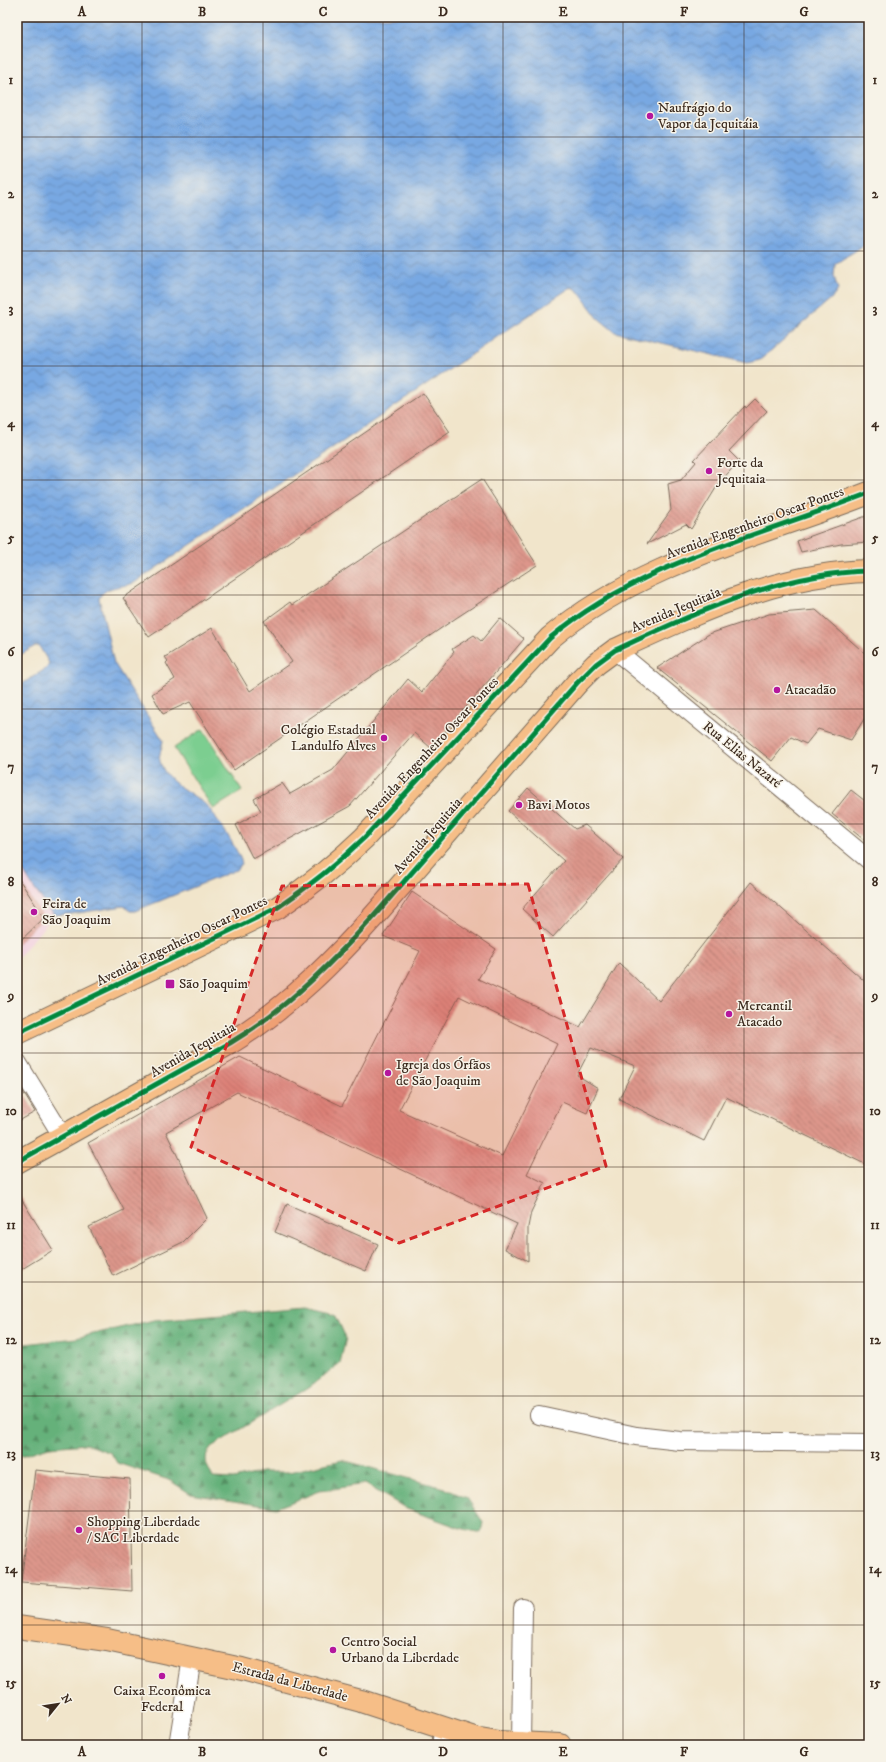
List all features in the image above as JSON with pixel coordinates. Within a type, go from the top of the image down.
[{"type":"main road","name":"Avenida Engenheiro Oscar Pontes","points":[[17,1033],[277,908],[309,886],[343,858],[364,838],[550,638],[587,611],[663,570],[869,493]]},
{"type":"main road","name":"Avenida Jequitaia","points":[[17,1162],[250,1031],[295,996],[323,970],[376,914],[577,683],[596,664],[615,650],[751,592],[808,576],[847,571],[869,571]]},
{"type":"main road","name":"Estrada da Liberdade","points":[[17,1627],[107,1640],[242,1669],[315,1688],[443,1736],[474,1738],[498,1742],[560,1745]]},
{"type":"street","name":"Rua Elias Nazaré","points":[[615,650],[869,860]]},
{"type":"street","points":[[17,1062],[63,1137]]},
{"type":"street","points":[[539,1415],[629,1435],[680,1442],[869,1443]]},
{"type":"street","points":[[521,1743],[523,1608]]},
{"type":"street","points":[[178,1745],[192,1658]]},
{"type":"highlighted area","points":[[528,884],[606,1166],[399,1243],[191,1147],[282,886]]},
{"type":"shaded area","name":"Feira de São Joaquim","points":[[17,861],[35,890],[54,915],[17,959]]},
{"type":"green space","points":[[203,729],[242,791],[213,809],[174,748]]},
{"type":"green space","points":[[305,1307],[335,1314],[346,1338],[340,1363],[308,1388],[211,1447],[208,1452],[206,1462],[213,1478],[234,1479],[262,1472],[290,1472],[342,1460],[444,1488],[467,1498],[483,1522],[481,1533],[460,1528],[407,1509],[365,1484],[320,1491],[276,1508],[191,1494],[169,1480],[117,1463],[111,1453],[86,1444],[49,1447],[17,1457],[17,1345],[76,1338],[154,1320]]},
{"type":"water","points":[[17,17],[869,17],[869,242],[835,264],[834,276],[838,290],[833,297],[760,360],[747,363],[615,332],[598,318],[577,290],[571,287],[137,581],[112,588],[103,593],[99,598],[114,663],[163,740],[160,761],[163,768],[167,775],[178,786],[209,808],[232,842],[242,864],[236,870],[135,911],[130,911],[124,906],[54,915],[35,890],[17,861],[17,687],[47,668],[49,663],[39,646],[35,646],[17,657]]},
{"type":"building","points":[[423,393],[450,432],[149,637],[123,598]]},
{"type":"building","name":"Forte da Jequitaia","points":[[755,399],[767,411],[729,451],[739,461],[719,483],[691,529],[686,524],[647,544],[671,510],[668,484],[681,480],[696,462],[694,460],[745,406],[746,408]]},
{"type":"building","points":[[482,479],[537,565],[456,618],[234,770],[190,702],[163,714],[152,694],[175,679],[166,663],[168,661],[165,657],[212,628],[250,691],[292,662],[264,621],[290,602],[292,605]]},
{"type":"building","points":[[869,515],[869,542],[841,544],[801,552],[797,541]]},
{"type":"building","name":"Atacadão","points":[[816,610],[869,657],[869,711],[851,740],[818,729],[806,744],[791,737],[772,761],[657,668],[709,634],[769,614]]},
{"type":"building","name":"Colégio Estadual Landulfo Alves","points":[[500,618],[524,639],[431,748],[414,733],[350,806],[253,859],[236,825],[261,811],[254,799],[282,783],[290,794],[333,770],[408,679],[422,692],[454,652],[452,649],[474,635],[481,641]]},
{"type":"building","points":[[528,788],[575,829],[585,825],[623,859],[553,937],[522,909],[564,861],[508,811]]},
{"type":"building","points":[[851,790],[869,804],[869,832],[863,839],[832,814]]},
{"type":"building","points":[[17,876],[44,918],[17,944]]},
{"type":"building","points":[[751,882],[869,985],[869,1166],[726,1097],[704,1141],[619,1099],[635,1066],[591,1048],[577,1075],[598,1088],[587,1113],[562,1102],[527,1174],[545,1183],[531,1212],[528,1227],[528,1261],[505,1249],[517,1224],[237,1092],[166,1132],[207,1218],[183,1242],[113,1276],[89,1227],[124,1210],[88,1143],[240,1057],[342,1106],[420,951],[383,936],[412,892],[496,949],[478,979],[580,1027],[619,963],[659,1001]],"holes":[[[459,996],[557,1044],[502,1156],[399,1110]]]},
{"type":"building","points":[[17,1082],[35,1112],[17,1122]]},
{"type":"building","points":[[17,1192],[53,1250],[17,1272]]},
{"type":"building","points":[[287,1204],[378,1244],[366,1271],[275,1232]]},
{"type":"building","name":"Shopping Liberdade / SAC Liberdade","points":[[35,1470],[130,1479],[132,1591],[21,1582]]},
{"type":"cycle path","points":[[17,1033],[277,908],[300,892],[354,848],[550,638],[585,612],[623,589],[662,570],[745,537],[869,493]]},
{"type":"cycle path","points":[[17,1162],[230,1043],[272,1014],[310,982],[347,946],[381,908],[577,683],[596,664],[615,650],[707,609],[770,587],[835,573],[869,571]]},
{"type":"place","name":"Naufrágio do Vapor da Jequitáia","points":[[650,116]]},
{"type":"place","name":"Forte da Jequitaia","points":[[709,471]]},
{"type":"place","name":"Atacadão","points":[[777,690]]},
{"type":"place","name":"Colégio Estadual Landulfo Alves","points":[[384,738]]},
{"type":"place","name":"Bavi Motos","points":[[519,805]]},
{"type":"place","name":"Feira de São Joaquim","points":[[34,912]]},
{"type":"place","name":"São Joaquim","points":[[170,984]]},
{"type":"place","name":"Mercantil Atacado","points":[[729,1014]]},
{"type":"place","name":"Igreja dos Órfãos de São Joaquim","points":[[388,1073]]},
{"type":"place","name":"Shopping Liberdade / SAC Liberdade","points":[[79,1530]]},
{"type":"place","name":"Centro Social Urbano da Liberdade","points":[[333,1650]]},
{"type":"place","name":"Caixa Econômica Federal","points":[[162,1676]]}]
